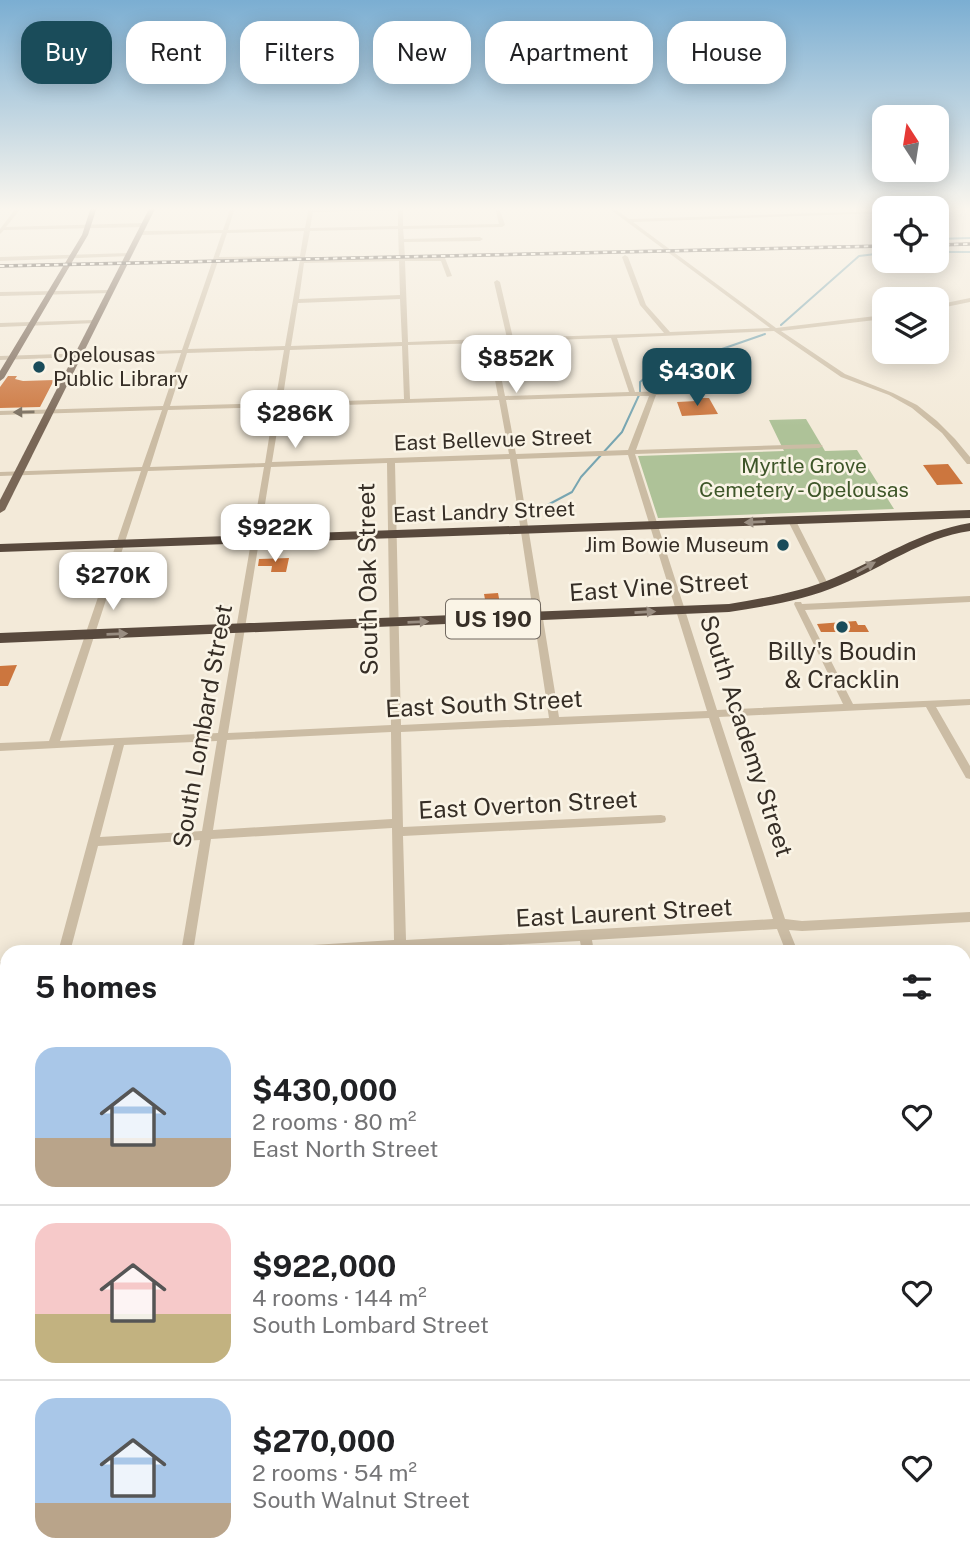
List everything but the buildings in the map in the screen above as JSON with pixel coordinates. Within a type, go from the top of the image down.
[{"type":"highway","name":"East Landry Street","points":[[0,548],[970,514]]},
{"type":"highway","points":[[889,518],[914,529],[916,536],[913,541]]},
{"type":"highway","name":"East Vine Street","points":[[0,638],[681,611],[796,601],[913,541],[970,527]]},
{"type":"main road","points":[[0,378],[58,280]]},
{"type":"main road","points":[[0,510],[116,280]]},
{"type":"street","points":[[53,745],[209,280]]},
{"type":"street","name":"South Lombard Street","points":[[188,945],[300,280]]},
{"type":"street","points":[[402,280],[407,401]]},
{"type":"street","points":[[634,280],[643,304],[668,334]]},
{"type":"street","points":[[708,280],[842,375],[923,410],[949,434],[970,462]]},
{"type":"street","points":[[497,282],[510,340]]},
{"type":"street","points":[[0,294],[110,291]]},
{"type":"street","points":[[297,301],[402,297]]},
{"type":"street","points":[[949,304],[970,300]]},
{"type":"street","points":[[0,358],[776,330],[872,318]]},
{"type":"street","points":[[0,325],[94,322]]},
{"type":"street","points":[[614,337],[637,394]]},
{"type":"street","points":[[491,341],[513,457],[555,722]]},
{"type":"street","points":[[0,413],[736,391]]},
{"type":"street","points":[[631,453],[653,394]]},
{"type":"street","name":"East Bellevue Street","points":[[0,474],[819,446]]},
{"type":"street","name":"South Academy Street","points":[[631,453],[774,907],[790,945]]},
{"type":"street","name":"South Oak Street","points":[[391,461],[390,535],[400,945]]},
{"type":"street","points":[[792,521],[825,586]]},
{"type":"street","points":[[850,708],[796,601],[970,600]]},
{"type":"street","name":"East South Street","points":[[0,747],[970,702]]},
{"type":"street","points":[[929,704],[970,775]]},
{"type":"street","points":[[66,945],[120,742]]},
{"type":"street","name":"East Overton Street","points":[[93,842],[397,827],[661,819]]},
{"type":"street","name":"East Laurent Street","points":[[462,945],[782,924],[802,926],[970,917]]},
{"type":"street","points":[[585,937],[586,945]]},
{"type":"green space","name":"Myrtle Grove Cemetery - Opelousas","points":[[806,419],[825,451],[857,450],[894,509],[658,518],[638,456],[784,451],[769,420]]},
{"type":"waterway","points":[[781,325],[832,280]]},
{"type":"waterway","points":[[540,509],[572,492],[581,477],[622,432],[640,393],[640,382],[650,374],[765,334]]},
{"type":"place","name":"Opelousas Public Library","points":[[39,367]]},
{"type":"place","name":"Jim Bowie Museum","points":[[783,545]]},
{"type":"place","name":"Billy's Boudin & Cracklin","points":[[842,627]]}]
